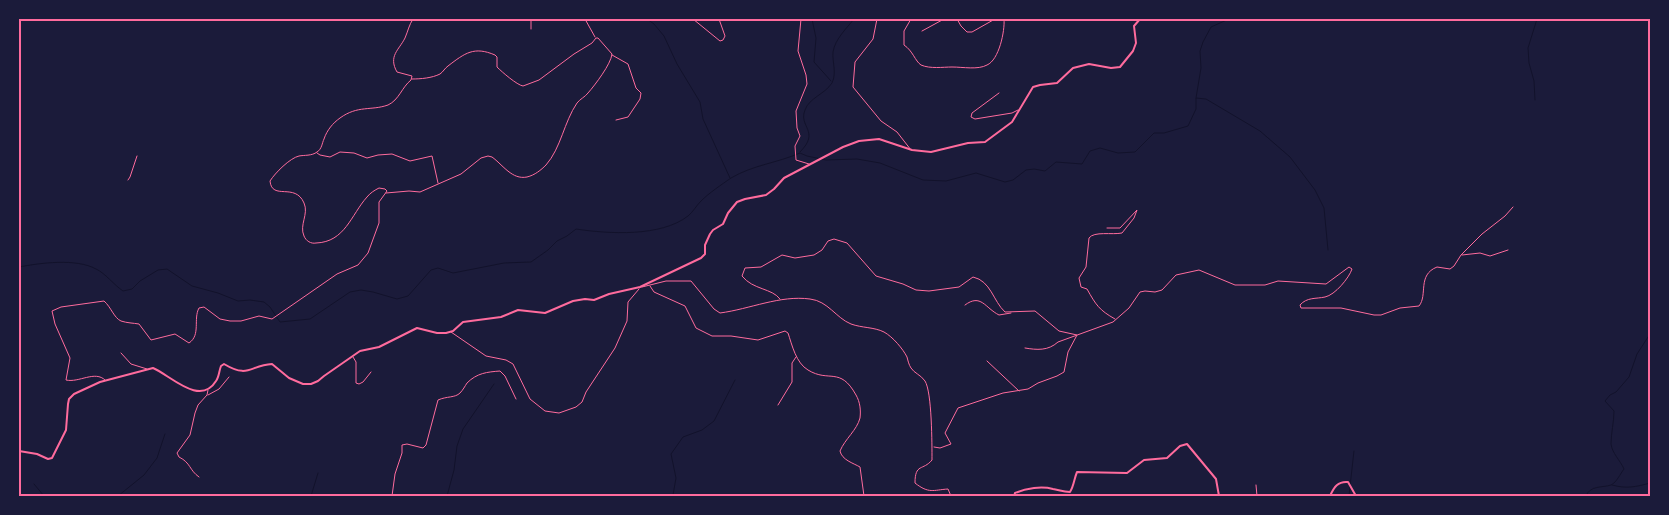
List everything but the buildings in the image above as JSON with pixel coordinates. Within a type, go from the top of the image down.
[{"type":"street","points":[[411,79],[412,76],[397,72],[394,67],[394,55],[404,40],[413,19]]},
{"type":"street","points":[[530,29],[531,19]]},
{"type":"street","points":[[585,19],[596,38],[612,54],[628,64],[636,88],[640,93],[640,99],[628,117],[616,120]]},
{"type":"street","points":[[694,19],[720,41],[724,40],[725,36],[719,19]]},
{"type":"street","points":[[801,19],[798,51],[807,84],[796,111],[797,128],[800,136],[794,152],[796,160],[801,163],[812,164]]},
{"type":"street","points":[[876,19],[873,39],[855,62],[853,87],[881,121],[896,132],[912,150]]},
{"type":"street","points":[[911,19],[904,30],[904,45],[911,49],[919,64],[928,67],[986,66],[990,63],[1003,36],[1004,19],[1002,19]]},
{"type":"street","points":[[922,31],[944,19]]},
{"type":"street","points":[[957,19],[967,32],[972,32],[996,19]]},
{"type":"street","points":[[450,332],[486,356],[506,360],[513,364],[530,399],[545,411],[559,412],[576,406],[582,402],[586,392],[616,348],[627,321],[628,302],[640,287],[701,258],[705,254],[705,245],[710,234],[723,224],[728,212],[737,202],[774,190],[784,178],[859,141],[879,139],[912,150],[931,152],[968,143],[985,142],[1012,122],[1033,87],[1057,83],[1073,68],[1089,64],[1111,68],[1120,67],[1133,51],[1136,43],[1134,26],[1140,19]]},
{"type":"street","points":[[411,79],[441,74],[446,67],[475,50],[495,55],[497,57],[496,67],[517,84],[526,86],[539,80],[592,43],[596,38]]},
{"type":"street","points":[[105,381],[100,376],[73,381],[66,380],[70,358],[55,324],[52,311],[60,307],[104,301],[110,306],[118,319],[123,322],[139,324],[150,340],[175,334],[189,343],[193,340],[196,332],[196,312],[198,308],[208,309],[220,319],[230,321],[241,321],[259,316],[272,319],[337,274],[358,265],[368,253],[374,241],[379,223],[379,202],[386,193],[420,192],[461,174],[481,158],[488,156],[492,157],[516,176],[526,177],[537,173],[547,164],[568,118],[578,102],[597,82],[612,59],[612,54]]},
{"type":"street","points":[[317,153],[332,124],[339,118],[352,110],[388,105],[399,95],[411,79]]},
{"type":"street","points":[[998,93],[972,113],[971,117],[975,119],[1021,109]]},
{"type":"street","points":[[386,193],[385,189],[379,188],[367,196],[347,227],[337,238],[324,242],[310,243],[306,240],[302,231],[306,207],[301,197],[292,192],[277,191],[270,185],[270,181],[276,173],[294,158],[317,153],[330,157],[340,152],[354,153],[367,158],[392,154],[410,161],[432,156],[438,184]]},
{"type":"street","points":[[128,180],[137,156]]},
{"type":"street","points":[[1024,348],[1042,350],[1116,319],[1129,308],[1140,292],[1144,290],[1155,292],[1162,290],[1176,275],[1200,270],[1235,285],[1265,285],[1278,281],[1326,284],[1349,267],[1352,269],[1350,275],[1329,295],[1305,301],[1300,305],[1302,308],[1341,308],[1374,316],[1400,308],[1418,306],[1421,303],[1424,282],[1429,272],[1437,267],[1450,269],[1454,266],[1461,255],[1513,206]]},
{"type":"street","points":[[1107,228],[1120,228],[1137,210],[1134,218],[1122,233],[1090,235],[1086,266],[1079,278],[1081,287],[1087,289],[1097,307],[1102,312],[1116,319]]},
{"type":"street","points":[[780,300],[778,296],[757,288],[745,280],[742,276],[745,268],[761,267],[782,255],[795,258],[814,255],[822,250],[828,241],[834,239],[847,243],[876,276],[924,291],[959,287],[972,277],[980,278],[985,282],[1005,312],[1035,311],[1059,331],[1077,335]]},
{"type":"street","points":[[1461,255],[1480,253],[1490,256],[1508,250]]},
{"type":"street","points":[[19,450],[37,454],[44,458],[52,458],[66,430],[70,399],[74,394],[86,387],[153,368],[188,389],[196,391],[208,389],[215,383],[221,366],[224,364],[244,372],[272,364],[289,378],[303,384],[311,384],[360,351],[379,347],[417,328],[436,333],[450,332],[464,322],[501,317],[518,310],[540,314],[573,300],[594,300],[609,294],[666,281],[691,281],[714,309],[720,313],[780,300],[811,299],[827,305],[844,320],[852,324],[870,327],[884,332],[891,337],[906,356],[912,370],[924,381],[929,406],[932,460],[918,470],[915,474],[915,482],[920,487],[933,492],[948,489],[951,496]]},
{"type":"street","points":[[650,286],[654,292],[685,306],[696,328],[712,336],[731,336],[758,340],[785,331],[788,333],[796,356],[806,369],[813,373],[844,379],[850,384],[860,402],[860,418],[840,451],[844,459],[860,467],[864,496]]},
{"type":"street","points":[[965,305],[973,300],[978,300],[999,315],[1014,312]]},
{"type":"street","points":[[932,446],[940,448],[951,444],[945,432],[958,408],[1003,393],[1028,389],[1064,372],[1068,352],[1077,335]]},
{"type":"street","points":[[121,352],[131,364],[151,370]]},
{"type":"street","points":[[778,405],[792,382],[792,363],[796,356]]},
{"type":"street","points":[[353,357],[356,362],[356,383],[363,382],[372,372]]},
{"type":"street","points":[[987,361],[1020,391]]},
{"type":"street","points":[[392,496],[402,446],[407,444],[423,448],[426,446],[438,400],[446,396],[454,397],[461,393],[466,384],[477,375],[500,371],[505,376],[516,400]]},
{"type":"street","points":[[198,476],[193,473],[189,464],[179,457],[178,453],[190,435],[198,405],[207,395],[219,389],[229,378]]},
{"type":"street","points":[[207,395],[208,389]]},
{"type":"street","points":[[1014,496],[1015,493],[1024,489],[1051,488],[1070,492],[1074,486],[1077,472],[1127,473],[1144,460],[1168,458],[1180,446],[1187,444],[1216,480],[1219,496]]},
{"type":"street","points":[[1330,496],[1337,484],[1342,481],[1348,482],[1356,496]]},
{"type":"street","points":[[1256,485],[1257,496]]},
{"type":"waterway","points":[[647,19],[664,36],[677,64],[700,102],[703,119],[730,178]]},
{"type":"waterway","points":[[812,19],[816,38],[814,62],[831,81]]},
{"type":"waterway","points":[[800,152],[809,139],[804,121],[805,110],[810,102],[832,83],[834,75],[834,47],[854,19]]},
{"type":"waterway","points":[[1196,98],[1201,68],[1200,51],[1203,42],[1211,27],[1229,19]]},
{"type":"waterway","points":[[1535,100],[1534,81],[1529,63],[1528,48],[1537,19]]},
{"type":"waterway","points":[[19,267],[58,262],[78,263],[103,273],[123,291],[132,289],[140,281],[158,270],[167,269],[192,286],[238,301],[264,302],[270,307],[280,322],[310,319],[350,292],[361,290],[397,299],[408,296],[431,270],[438,268],[453,273],[504,263],[531,262],[557,241],[576,229],[619,233],[664,228],[688,216],[704,198],[731,178],[748,170],[800,153],[826,160],[857,159],[880,163],[923,180],[946,181],[976,173],[1005,182],[1013,180],[1026,170],[1045,171],[1056,162],[1082,164],[1090,151],[1100,148],[1118,153],[1135,152],[1154,133],[1164,133],[1188,126],[1196,109],[1196,98],[1206,99],[1260,131],[1290,157],[1315,190],[1324,208],[1328,250]]},
{"type":"waterway","points":[[1586,496],[1593,488],[1613,484],[1624,469],[1611,444],[1614,411],[1605,401],[1629,377],[1637,354],[1650,334]]},
{"type":"waterway","points":[[671,496],[673,495],[676,478],[671,454],[683,437],[702,430],[714,421],[735,380]]},
{"type":"waterway","points":[[447,496],[454,470],[457,446],[463,429],[494,384]]},
{"type":"waterway","points":[[118,496],[144,475],[157,458],[165,434]]},
{"type":"waterway","points":[[1349,496],[1354,451]]},
{"type":"waterway","points":[[311,496],[318,473]]},
{"type":"waterway","points":[[1612,485],[1631,487],[1650,483]]},
{"type":"waterway","points":[[34,484],[44,496]]}]
